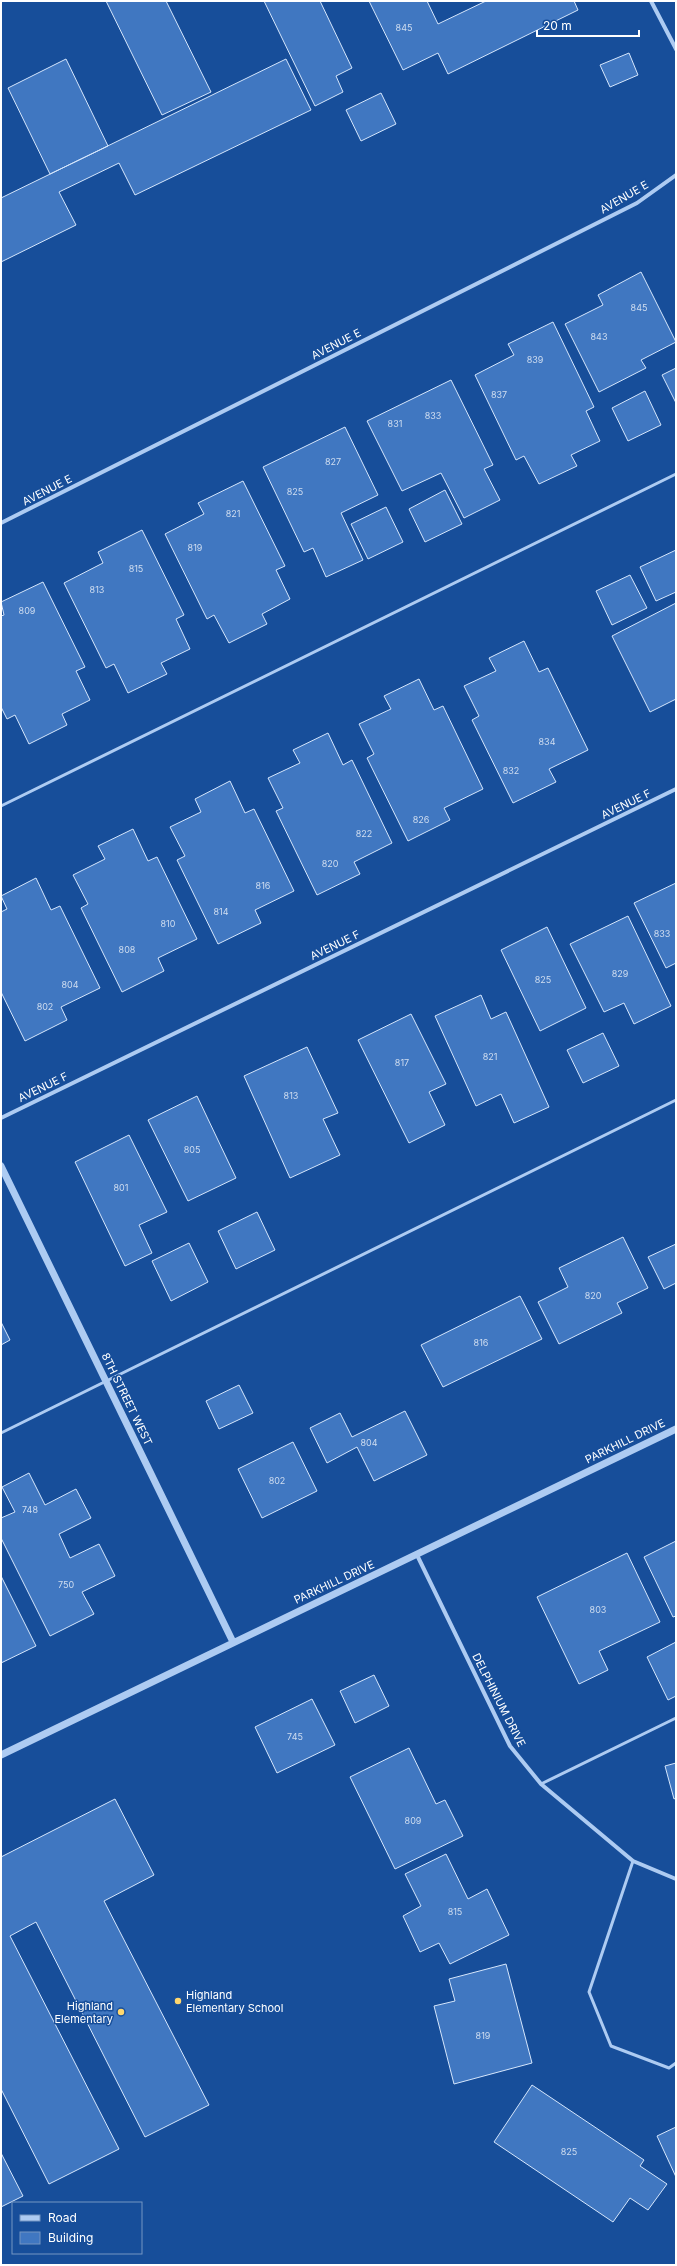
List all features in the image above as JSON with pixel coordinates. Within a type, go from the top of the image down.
[{"type":"street","points":[[652,1],[676,48]]},
{"type":"street","name":"AVENUE E","points":[[1,523],[637,203],[676,175]]},
{"type":"street","name":"AVENUE F","points":[[1,1118],[676,789]]},
{"type":"street","name":"8TH STREET WEST","points":[[1,1166],[233,1642]]},
{"type":"street","name":"PARKHILL DRIVE","points":[[1,1755],[233,1642],[418,1555],[676,1429]]},
{"type":"street","name":"DELPHINIUM DRIVE","points":[[418,1555],[510,1746],[541,1784],[633,1861],[676,1879]]},
{"type":"lane","points":[[1,806],[676,474]]},
{"type":"lane","points":[[1,1433],[676,1100]]},
{"type":"lane","points":[[541,1784],[676,1718]]},
{"type":"lane","points":[[633,1861],[589,1992],[611,2046],[669,2068],[676,2063]]},
{"type":"building","points":[[106,1],[166,1],[211,92],[162,115]]},
{"type":"building","points":[[264,1],[320,1],[352,68],[336,76],[343,92],[315,106]]},
{"type":"building","points":[[369,1],[427,1],[438,24],[486,1],[574,1],[578,10],[448,74],[438,53],[403,70]]},
{"type":"building","points":[[629,53],[638,75],[610,87],[600,65]]},
{"type":"building","points":[[66,59],[108,146],[50,174],[8,88]]},
{"type":"building","points":[[286,59],[311,110],[135,195],[119,163],[59,192],[76,225],[1,262],[1,198]]},
{"type":"building","points":[[381,93],[396,124],[361,141],[346,110]]},
{"type":"building","points":[[641,272],[676,342],[641,360],[646,368],[599,392],[565,324],[603,305],[598,295]]},
{"type":"building","points":[[553,322],[594,407],[586,411],[600,441],[571,455],[577,466],[539,484],[524,456],[516,460],[475,375],[514,355],[508,344]]},
{"type":"building","points":[[676,368],[676,403],[662,375]]},
{"type":"building","points":[[451,380],[493,465],[484,469],[500,500],[464,518],[441,473],[402,491],[367,421]]},
{"type":"building","points":[[645,391],[661,425],[628,441],[612,408]]},
{"type":"building","points":[[345,427],[378,495],[341,513],[363,560],[326,577],[313,548],[304,552],[263,467]]},
{"type":"building","points":[[243,481],[285,566],[276,570],[290,599],[262,614],[267,624],[229,643],[214,615],[207,619],[165,534],[204,514],[198,503]]},
{"type":"building","points":[[445,490],[462,524],[425,542],[409,509]]},
{"type":"building","points":[[386,507],[403,542],[368,559],[351,524]]},
{"type":"building","points":[[142,530],[184,615],[176,619],[190,649],[161,663],[167,674],[128,693],[114,664],[106,668],[64,583],[103,563],[98,552]]},
{"type":"building","points":[[676,550],[676,592],[656,601],[640,567]]},
{"type":"building","points":[[630,575],[647,608],[612,625],[596,591]]},
{"type":"building","points":[[43,582],[85,667],[76,671],[90,700],[62,714],[67,725],[29,744],[15,715],[7,719],[1,707],[1,616],[4,615],[1,602]]},
{"type":"building","points":[[676,603],[676,699],[650,712],[612,636]]},
{"type":"building","points":[[524,641],[539,672],[548,668],[588,750],[549,769],[556,782],[513,803],[472,720],[479,716],[464,686],[496,671],[489,658]]},
{"type":"building","points":[[419,679],[434,710],[443,706],[483,789],[444,808],[450,820],[408,841],[367,758],[374,754],[359,724],[391,709],[384,696]]},
{"type":"building","points":[[328,733],[343,765],[352,760],[392,843],[354,862],[360,874],[317,895],[276,811],[283,808],[268,778],[300,763],[293,750]]},
{"type":"building","points":[[230,781],[245,813],[254,809],[294,891],[255,910],[261,923],[218,944],[177,860],[185,856],[170,827],[201,812],[195,799]]},
{"type":"building","points":[[133,829],[148,861],[157,857],[197,939],[158,958],[164,971],[122,992],[81,908],[88,904],[73,875],[105,859],[98,846]]},
{"type":"building","points":[[36,878],[51,910],[60,906],[100,988],[61,1007],[67,1020],[25,1041],[1,992],[1,912],[7,909],[1,896]]},
{"type":"building","points":[[676,883],[676,963],[666,968],[634,903]]},
{"type":"building","points":[[628,916],[671,1006],[634,1024],[624,1003],[604,1012],[570,944]]},
{"type":"building","points":[[547,927],[586,1008],[540,1031],[501,950]]},
{"type":"building","points":[[481,995],[491,1019],[506,1012],[549,1107],[514,1123],[501,1094],[476,1106],[435,1016]]},
{"type":"building","points":[[411,1014],[446,1084],[429,1092],[445,1125],[409,1143],[358,1040]]},
{"type":"building","points":[[603,1033],[619,1066],[583,1083],[567,1050]]},
{"type":"building","points":[[307,1047],[338,1113],[323,1119],[340,1155],[290,1178],[244,1076]]},
{"type":"building","points":[[197,1096],[236,1178],[188,1201],[148,1120]]},
{"type":"building","points":[[129,1135],[167,1212],[139,1225],[152,1253],[125,1266],[75,1162]]},
{"type":"building","points":[[257,1212],[275,1250],[236,1269],[218,1231]]},
{"type":"building","points":[[623,1237],[648,1288],[617,1303],[622,1313],[559,1344],[538,1302],[568,1287],[559,1268]]},
{"type":"building","points":[[189,1243],[208,1282],[171,1301],[152,1261]]},
{"type":"building","points":[[676,1244],[676,1283],[664,1289],[648,1257]]},
{"type":"building","points":[[520,1296],[542,1339],[443,1387],[421,1345]]},
{"type":"building","points":[[1,1322],[10,1340],[1,1345]]},
{"type":"building","points":[[239,1385],[253,1413],[219,1429],[206,1401]]},
{"type":"building","points":[[405,1411],[427,1455],[374,1481],[357,1447],[327,1463],[310,1428],[340,1413],[352,1437]]},
{"type":"building","points":[[293,1442],[317,1491],[262,1518],[238,1469]]},
{"type":"building","points":[[29,1473],[45,1505],[76,1489],[91,1518],[59,1534],[70,1558],[99,1544],[115,1576],[82,1592],[94,1614],[50,1636],[1,1538],[1,1518],[15,1512],[2,1487]]},
{"type":"building","points":[[676,1541],[676,1616],[673,1617],[644,1557]]},
{"type":"building","points":[[627,1553],[660,1622],[599,1651],[608,1670],[579,1684],[537,1597]]},
{"type":"building","points":[[1,1576],[36,1646],[1,1663]]},
{"type":"building","points":[[676,1642],[676,1696],[668,1700],[647,1657]]},
{"type":"building","points":[[374,1675],[389,1706],[355,1723],[340,1691]]},
{"type":"building","points":[[312,1699],[335,1745],[277,1773],[255,1727]]},
{"type":"building","points":[[409,1748],[436,1804],[445,1800],[463,1836],[395,1869],[350,1777]]},
{"type":"building","points":[[676,1763],[676,1798],[674,1799],[665,1766]]},
{"type":"building","name":"Highland Elementary","points":[[115,1799],[154,1875],[104,1901],[209,2105],[145,2137],[36,1922],[10,1936],[119,2149],[49,2184],[1,2089],[1,1857]]},
{"type":"building","points":[[446,1854],[468,1899],[487,1889],[509,1935],[450,1964],[439,1943],[420,1952],[403,1916],[421,1906],[405,1874]]},
{"type":"building","points":[[506,1964],[532,2063],[454,2084],[434,2006],[455,2001],[449,1979]]},
{"type":"building","points":[[532,2085],[644,2160],[640,2166],[667,2184],[648,2210],[630,2198],[613,2222],[494,2142]]},
{"type":"building","points":[[676,2127],[676,2177],[657,2136]]},
{"type":"building","points":[[1,2153],[23,2196],[1,2207]]},
{"type":"place","name":"Highland Elementary School","points":[[178,2001]]},
{"type":"place","name":"Highland Elementary","points":[[121,2012]]}]
